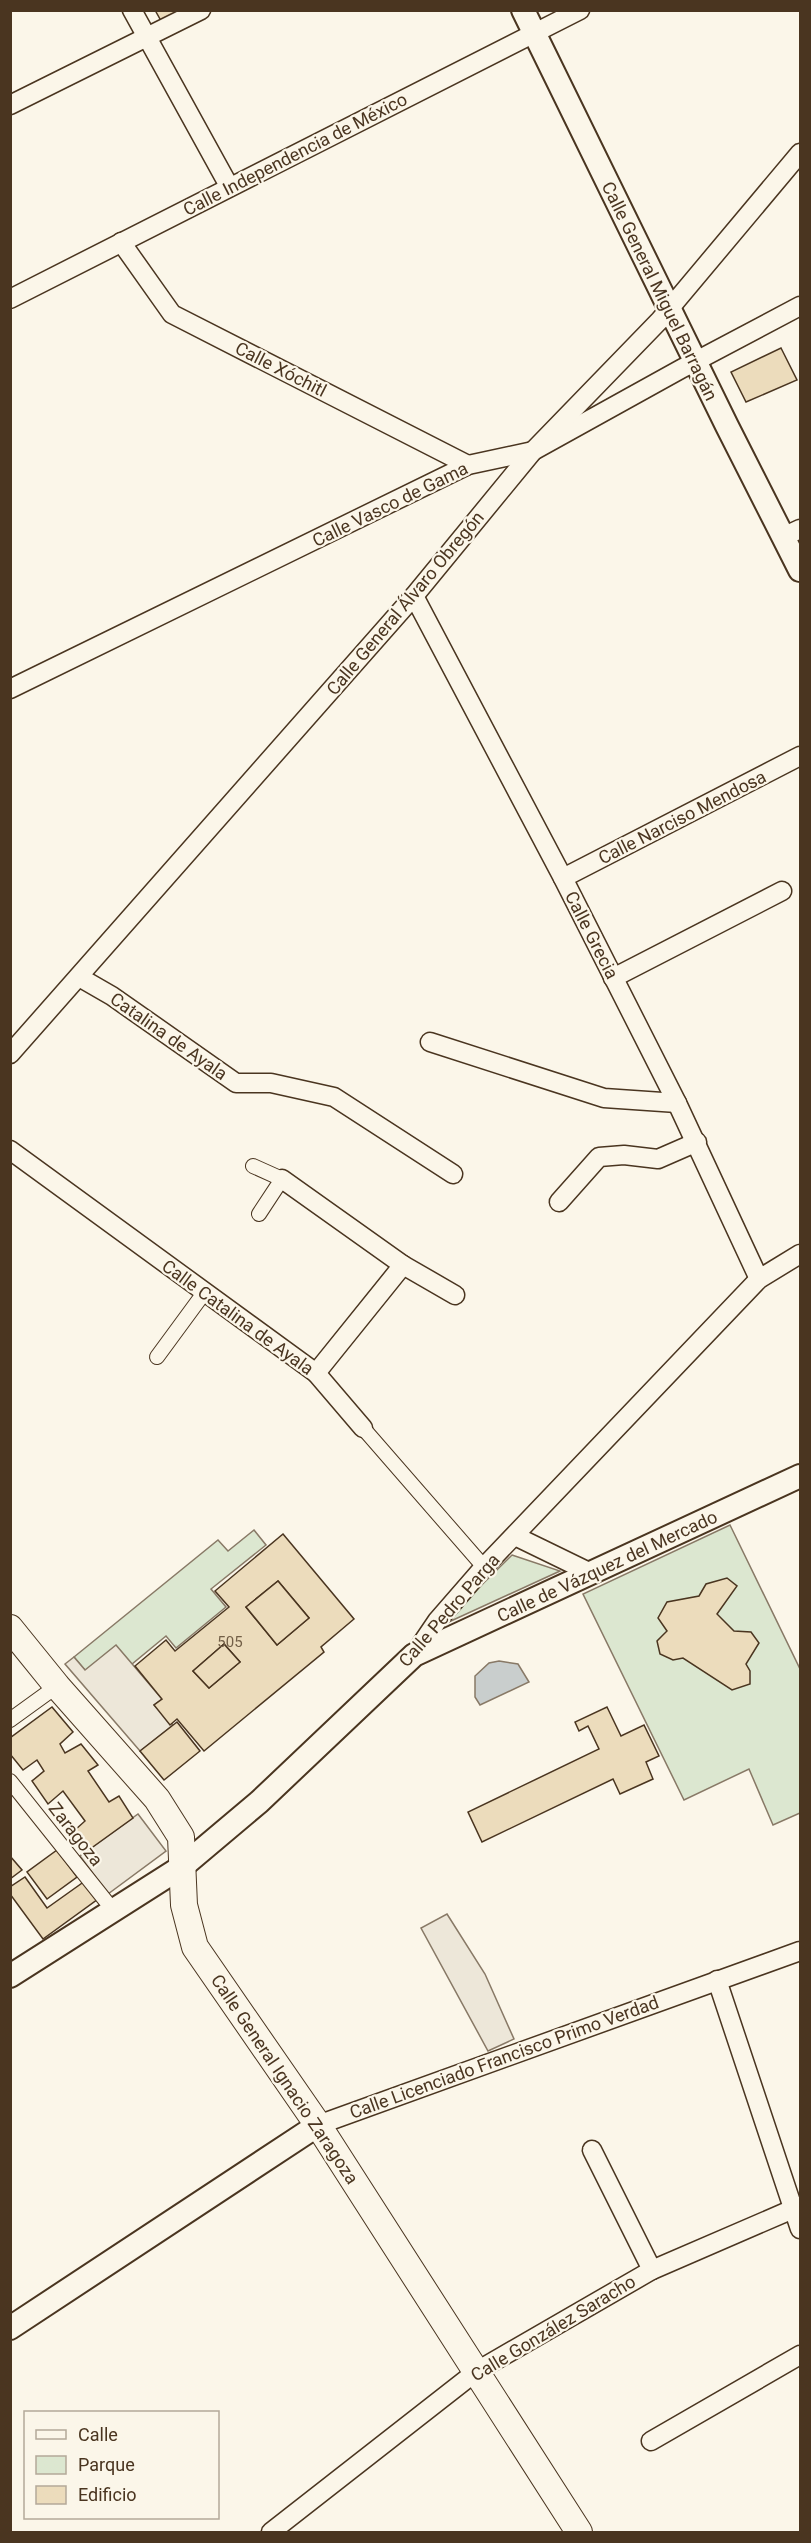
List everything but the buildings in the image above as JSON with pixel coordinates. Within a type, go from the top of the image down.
[{"type":"main road","name":"Calle General Ignacio Zaragoza","points":[[10,1628],[57,1686],[157,1798],[180,1837],[184,1905],[195,1947],[318,2125],[579,2532]]},
{"type":"street","points":[[132,10],[229,186]]},
{"type":"street","points":[[10,105],[147,39],[201,10]]},
{"type":"street","name":"Calle General Miguel Barragán","points":[[523,10],[668,307],[793,532],[801,570]]},
{"type":"street","name":"Calle Independencia de México","points":[[10,299],[580,10]]},
{"type":"street","name":"Calle General Álvaro Obregón","points":[[10,1054],[414,596],[533,451],[660,320],[668,307],[801,153]]},
{"type":"street","name":"Calle Xóchitl","points":[[121,242],[172,314],[468,465]]},
{"type":"street","name":"Calle Vasco de Gama","points":[[10,689],[468,465],[533,451],[801,306]]},
{"type":"street","name":"Calle Grecia","points":[[414,596],[563,878],[697,1142],[759,1279]]},
{"type":"street","name":"Calle Narciso Mendosa","points":[[563,878],[801,756]]},
{"type":"street","points":[[613,978],[782,891]]},
{"type":"street","name":"Catalina de Ayala","points":[[79,977],[112,996],[236,1083],[271,1083],[334,1097],[453,1174]]},
{"type":"street","points":[[430,1042],[604,1098],[677,1103]]},
{"type":"street","points":[[558,1202],[599,1157],[624,1155],[658,1159],[697,1142]]},
{"type":"street","name":"Calle Catalina de Ayala","points":[[10,1150],[316,1373],[484,1567]]},
{"type":"street","points":[[254,1166],[282,1179],[403,1265],[455,1295]]},
{"type":"street","points":[[259,1214],[282,1179]]},
{"type":"street","name":"Calle Pedro Parga","points":[[10,1976],[183,1866],[259,1802],[414,1655],[437,1622],[484,1567],[759,1279],[801,1254]]},
{"type":"street","points":[[316,1373],[403,1265]]},
{"type":"street","points":[[157,1357],[204,1293]]},
{"type":"street","name":"Calle de Vázquez del Mercado","points":[[414,1655],[801,1476]]},
{"type":"street","points":[[515,1536],[593,1574]]},
{"type":"street","points":[[12,1717],[57,1686]]},
{"type":"street","name":"Zaragoza","points":[[10,1781],[113,1910]]},
{"type":"street","name":"Calle Licenciado Francisco Primo Verdad","points":[[10,2328],[318,2125],[801,1951]]},
{"type":"street","points":[[717,1980],[797,2208],[801,2229]]},
{"type":"street","points":[[592,2150],[652,2270]]},
{"type":"street","name":"Calle González Saracho","points":[[272,2532],[477,2371],[652,2270],[797,2208]]},
{"type":"street","points":[[651,2441],[801,2355]]},
{"type":"green space","points":[[730,1525],[800,1669],[800,1813],[773,1825],[749,1769],[684,1800],[583,1594]]},
{"type":"green space","points":[[254,1530],[266,1545],[211,1589],[226,1607],[176,1648],[166,1636],[132,1664],[85,1670],[74,1657],[218,1540],[228,1551]]},
{"type":"green space","points":[[512,1555],[560,1571],[440,1626]]},
{"type":"shaded area","points":[[116,1645],[162,1699],[154,1705],[173,1725],[140,1751],[65,1664],[74,1657],[85,1670]]},
{"type":"shaded area","points":[[499,1661],[518,1664],[529,1682],[480,1705],[475,1697],[475,1676],[489,1663]]},
{"type":"shaded area","points":[[138,1814],[166,1851],[108,1894],[80,1856]]},
{"type":"shaded area","points":[[447,1914],[485,1974],[514,2039],[488,2051],[421,1928]]}]
